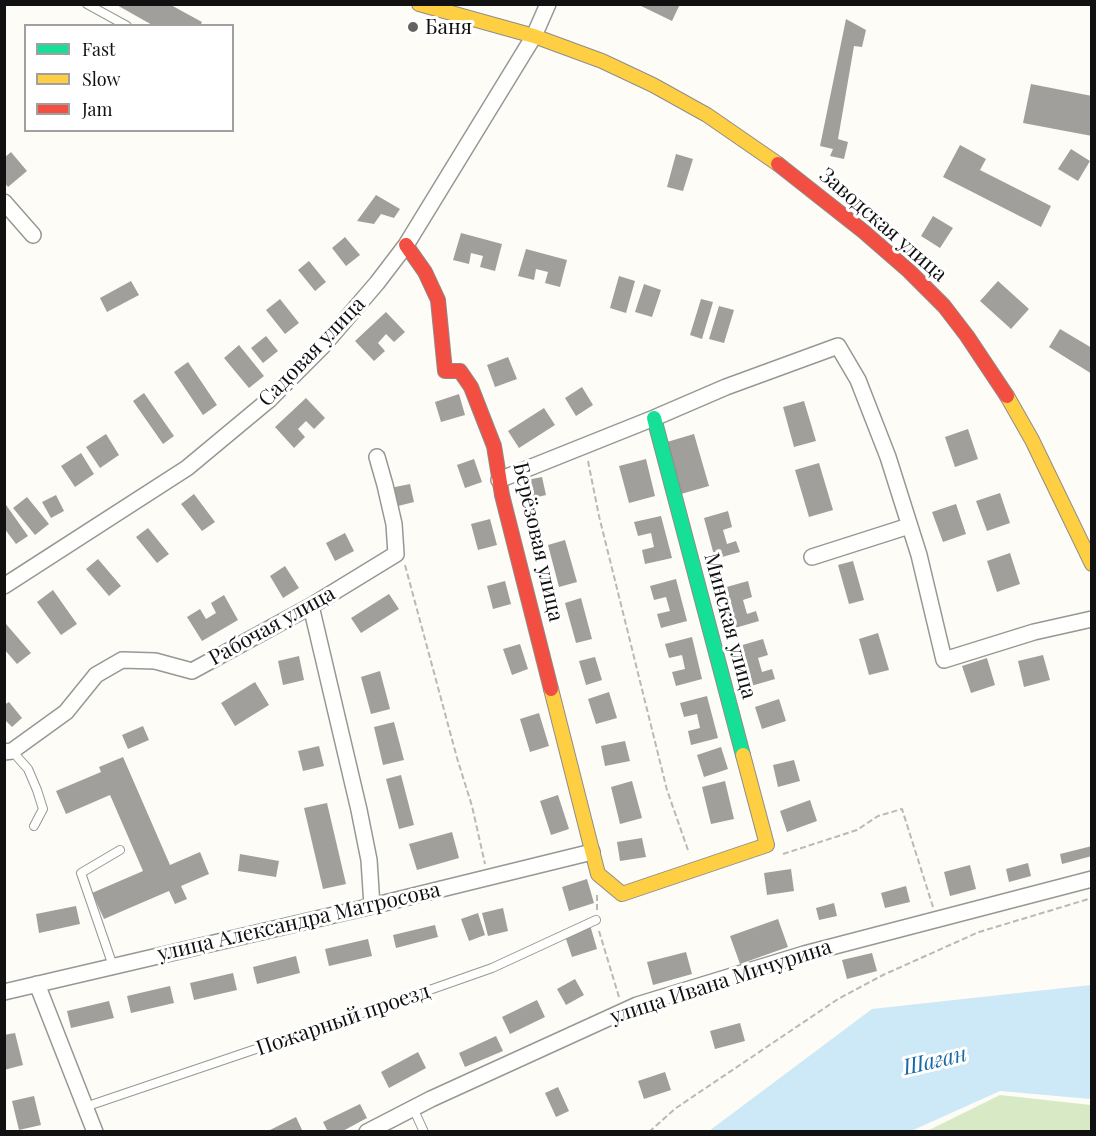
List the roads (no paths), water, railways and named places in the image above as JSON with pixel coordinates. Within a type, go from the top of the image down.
[{"type":"street","name":"Заводская улица","points":[[420,4],[534,36],[602,61],[653,85],[707,115],[760,150],[818,195],[909,271],[944,306],[961,328],[1008,397],[1032,440],[1092,564]]},
{"type":"street","name":"Садовая улица","points":[[4,586],[187,468],[270,399],[322,346],[377,283],[406,245],[534,36],[548,4]]},
{"type":"street","points":[[4,202],[33,235]]},
{"type":"street","name":"Берёзовая улица","points":[[406,245],[425,272],[438,300],[445,371],[460,371],[471,387],[494,446],[499,480],[598,874]]},
{"type":"street","points":[[499,480],[726,387],[838,346],[858,380],[888,457],[919,555],[944,660],[1034,632],[1092,620]]},
{"type":"street","name":"Минская улица","points":[[598,874],[622,894],[767,845],[654,418]]},
{"type":"street","name":"Рабочая улица","points":[[8,752],[66,712],[96,675],[122,660],[155,661],[192,671],[310,606],[396,554],[394,524],[377,457]]},
{"type":"street","points":[[813,557],[909,526]]},
{"type":"street","points":[[310,606],[361,820],[369,860],[372,906]]},
{"type":"street","name":"улица Александра Матросова","points":[[4,992],[592,852]]},
{"type":"street","name":"улица Ивана Мичурина","points":[[367,1131],[623,1011],[804,954],[1092,879]]},
{"type":"street","points":[[37,984],[95,1131]]},
{"type":"lane","points":[[87,4],[123,24]]},
{"type":"lane","points":[[8,752],[28,769],[37,790],[43,809],[34,826]]},
{"type":"lane","points":[[113,966],[81,873],[120,850]]},
{"type":"lane","name":"Пожарный проезд","points":[[85,1107],[492,968],[596,920]]},
{"type":"lane","points":[[413,1108],[424,1131]]},
{"type":"water","name":"Шаған","points":[[1091,985],[1091,1099],[1000,1091],[911,1131],[709,1131],[872,1009]]},
{"type":"place","name":"Баня","points":[[413,27]]}]
